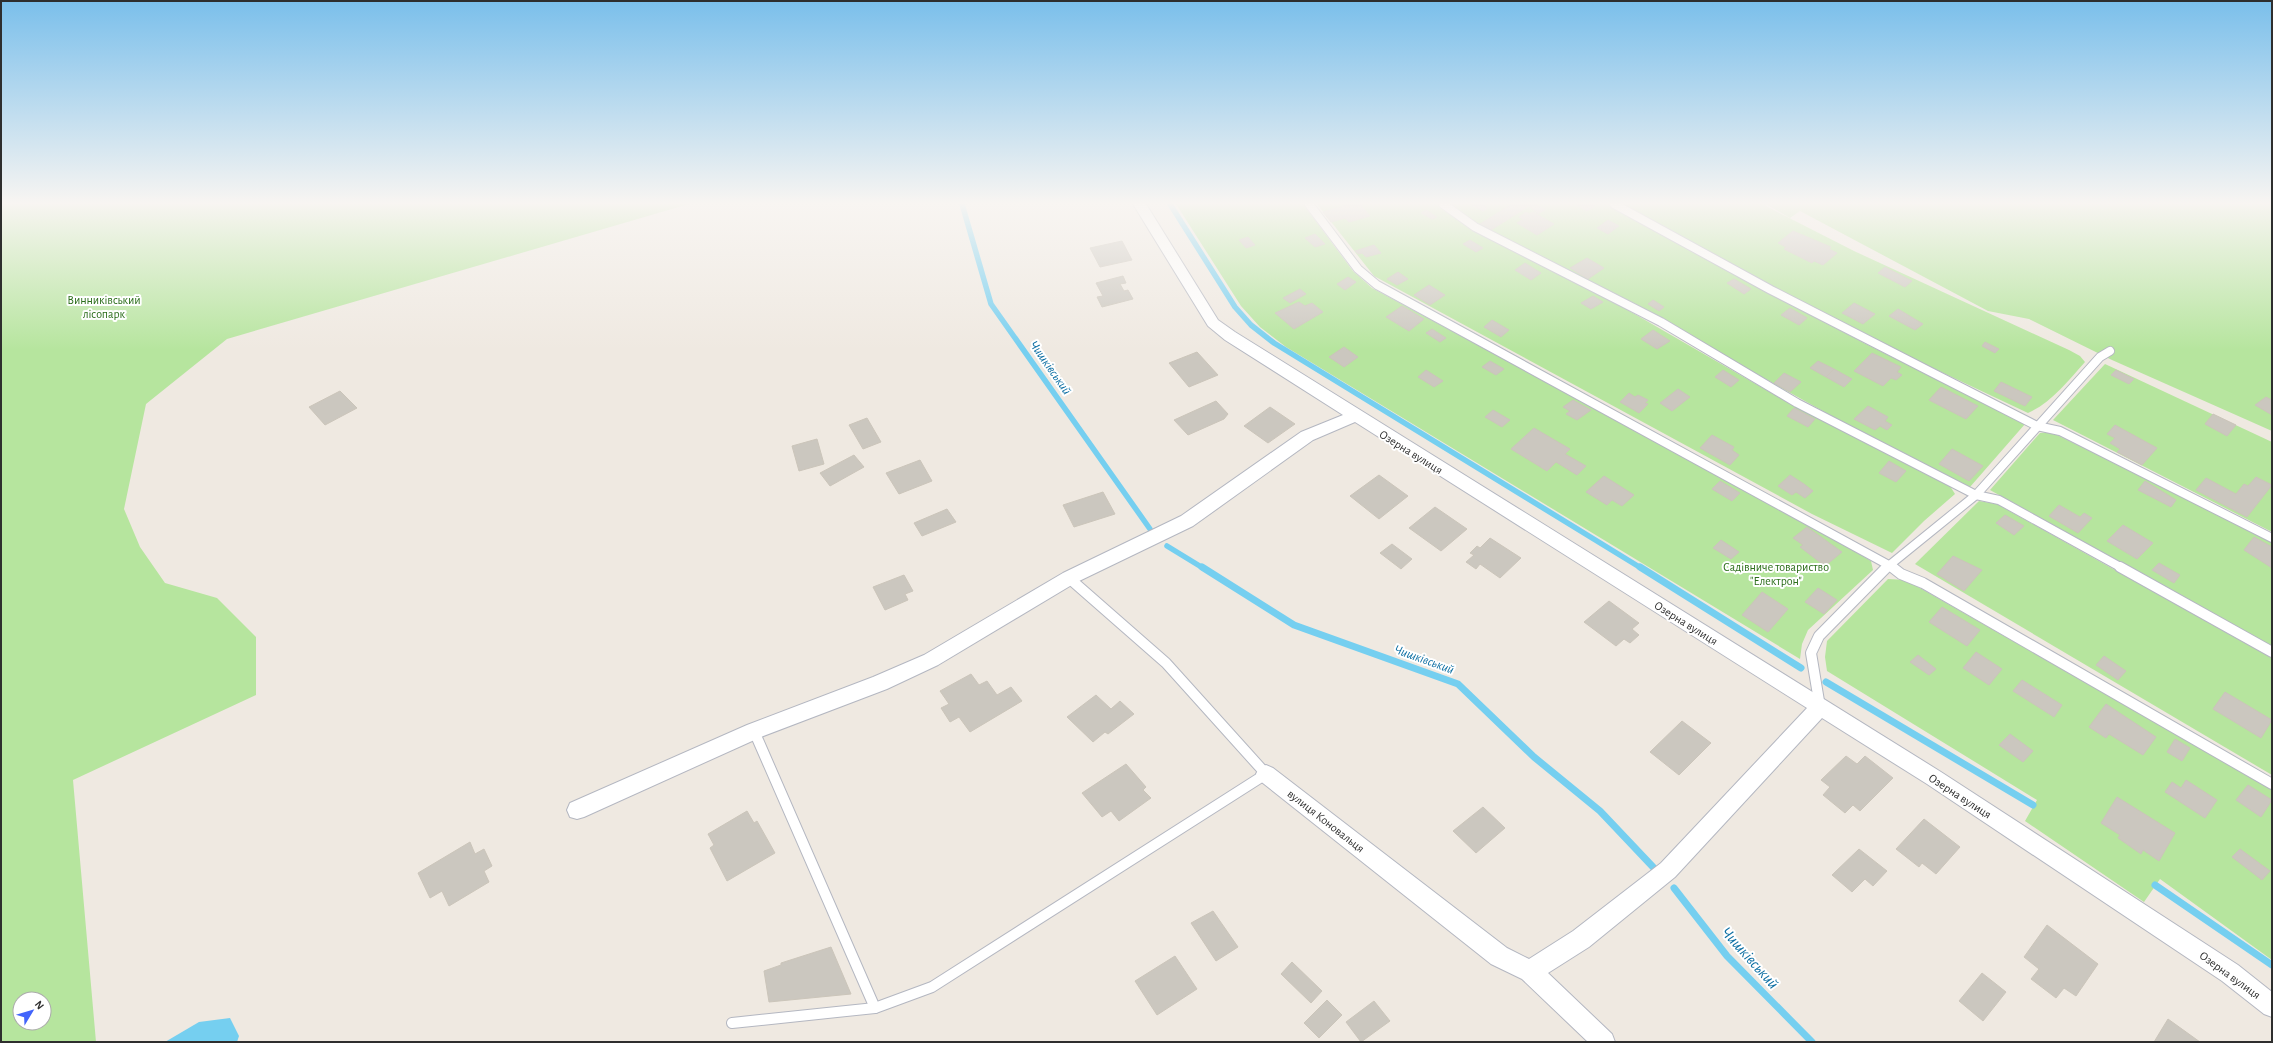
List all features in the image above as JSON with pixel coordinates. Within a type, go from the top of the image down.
[{"type":"street","name":"Озерна вулиця","points":[[1169,253],[1212,323],[1236,340],[1934,778],[2224,969],[2272,1006]]},
{"type":"street","points":[[577,810],[754,730],[880,683],[931,660],[1069,578],[1187,521],[1307,436],[1355,416]]},
{"type":"street","points":[[1530,971],[1581,940],[1668,870],[1820,707]]},
{"type":"street","name":"вулиця Коновальця","points":[[1266,774],[1499,956],[1530,971],[1604,1042]]},
{"type":"lane","points":[[1346,253],[1358,269],[1377,285],[1889,565],[1901,574],[1923,583],[2272,784]]},
{"type":"lane","points":[[1525,253],[1661,322],[1798,403],[1976,495],[1999,500],[2272,652]]},
{"type":"lane","points":[[1701,253],[1863,338],[2037,426],[2047,426],[2060,431],[2272,538]]},
{"type":"lane","points":[[1820,707],[1811,653],[1819,636],[1889,565],[1976,495],[2100,358],[2110,351]]},
{"type":"lane","name":"вулиця Коновальця","points":[[1069,578],[1166,663],[1266,774]]},
{"type":"lane","points":[[754,730],[876,1008]]},
{"type":"lane","points":[[732,1023],[876,1008],[932,987],[1266,774]]},
{"type":"green space","name":"Винниківський лісопарк","points":[[1,253],[522,253],[227,339],[146,404],[124,509],[140,547],[165,583],[217,598],[256,637],[256,695],[73,780],[96,1042],[1,1042]]},
{"type":"green space","name":"Садівниче товариство \"Електрон\"","points":[[1207,253],[1339,253],[1353,271],[1372,288],[1796,516],[1871,561],[1873,570],[1808,630],[1802,644],[1800,659],[1286,347],[1260,327],[1241,306]]},
{"type":"green space","name":"Садівниче товариство \"Електрон\"","points":[[1356,253],[1519,253],[1588,287],[1794,406],[1950,486],[1955,494],[1924,521],[1892,553],[1812,514],[1374,276]]},
{"type":"green space","points":[[1533,253],[1698,253],[1862,342],[2025,424],[1970,487],[1880,443],[1596,284]]},
{"type":"green space","points":[[1711,253],[1858,253],[2069,350],[2080,356],[2085,362],[2066,384],[2052,397],[2028,413],[1867,337]]},
{"type":"green space","points":[[1878,253],[2272,253],[2272,431],[2112,360],[2029,319],[1988,311]]},
{"type":"green space","points":[[2105,364],[2272,442],[2272,532],[2053,420]]},
{"type":"green space","points":[[2051,432],[2272,541],[2272,647],[1990,490],[2040,433]]},
{"type":"green space","points":[[1979,501],[1997,504],[2272,658],[2272,775],[1915,564]]},
{"type":"green space","points":[[1888,579],[1906,580],[2272,789],[2272,960],[2160,879],[2144,902],[2025,821],[2037,800],[1827,671],[1825,657],[1827,641]]},
{"type":"water","points":[[230,1018],[239,1036],[237,1042],[165,1042],[199,1022]]},
{"type":"building","points":[[1092,253],[1128,253],[1132,260],[1100,267]]},
{"type":"building","points":[[1357,253],[1381,253],[1366,257],[1362,253],[1358,254]]},
{"type":"building","points":[[1791,253],[1837,253],[1823,265],[1814,261],[1812,263]]},
{"type":"building","points":[[1587,258],[1604,268],[1588,279],[1570,268]]},
{"type":"building","points":[[1525,263],[1541,273],[1531,280],[1515,270]]},
{"type":"building","points":[[1885,267],[1912,281],[1905,287],[1878,273]]},
{"type":"building","points":[[1398,272],[1408,279],[1397,285],[1387,279]]},
{"type":"building","points":[[1123,276],[1126,283],[1120,284],[1124,291],[1128,290],[1133,299],[1102,307],[1097,297],[1103,296],[1096,283]]},
{"type":"building","points":[[1348,277],[1356,282],[1345,290],[1337,284]]},
{"type":"building","points":[[1734,279],[1751,289],[1744,294],[1727,283]]},
{"type":"building","points":[[1429,285],[1445,295],[1430,305],[1414,295]]},
{"type":"building","points":[[1300,289],[1306,294],[1290,303],[1283,298]]},
{"type":"building","points":[[1593,296],[1603,302],[1591,309],[1581,303]]},
{"type":"building","points":[[1653,300],[1664,307],[1659,311],[1648,304]]},
{"type":"building","points":[[1299,302],[1305,306],[1312,303],[1323,312],[1294,329],[1275,313]]},
{"type":"building","points":[[1854,303],[1875,314],[1863,324],[1842,313]]},
{"type":"building","points":[[1402,306],[1424,319],[1409,331],[1386,317]]},
{"type":"building","points":[[1790,308],[1807,318],[1799,325],[1781,315]]},
{"type":"building","points":[[1898,309],[1923,324],[1915,330],[1889,316]]},
{"type":"building","points":[[1492,320],[1509,330],[1501,337],[1484,327]]},
{"type":"building","points":[[1432,329],[1446,338],[1440,342],[1426,333]]},
{"type":"building","points":[[1653,330],[1670,341],[1657,349],[1641,339]]},
{"type":"building","points":[[1985,342],[1999,349],[1995,353],[1982,346]]},
{"type":"building","points":[[1344,347],[1358,357],[1344,367],[1329,357]]},
{"type":"building","points":[[1197,352],[1218,375],[1189,387],[1169,363]]},
{"type":"building","points":[[1872,353],[1901,367],[1897,372],[1902,375],[1896,380],[1891,378],[1883,386],[1854,371]]},
{"type":"building","points":[[1490,361],[1504,369],[1496,375],[1482,367]]},
{"type":"building","points":[[1818,361],[1834,369],[1826,377],[1810,368]]},
{"type":"building","points":[[1834,369],[1852,379],[1844,387],[1826,377]]},
{"type":"building","points":[[1426,370],[1443,381],[1434,387],[1418,377]]},
{"type":"building","points":[[1723,370],[1739,380],[1731,387],[1715,377]]},
{"type":"building","points":[[2116,370],[2134,379],[2129,384],[2111,375]]},
{"type":"building","points":[[1784,373],[1801,382],[1790,392],[1774,383]]},
{"type":"building","points":[[2001,382],[2032,397],[2025,406],[1994,391]]},
{"type":"building","points":[[1941,387],[1978,406],[1966,419],[1929,400]]},
{"type":"building","points":[[1678,389],[1690,397],[1672,411],[1660,403]]},
{"type":"building","points":[[340,391],[357,408],[325,425],[309,407]]},
{"type":"building","points":[[1629,393],[1635,397],[1638,395],[1648,400],[1645,403],[1648,404],[1639,413],[1620,402]]},
{"type":"building","points":[[2266,397],[2272,400],[2272,415],[2255,405]]},
{"type":"building","points":[[1573,400],[1591,410],[1577,420],[1566,414],[1570,411],[1563,407]]},
{"type":"building","points":[[1216,401],[1228,414],[1224,419],[1188,435],[1174,420]]},
{"type":"building","points":[[1868,406],[1888,417],[1885,421],[1892,425],[1887,430],[1880,426],[1875,430],[1854,419]]},
{"type":"building","points":[[1270,407],[1295,424],[1268,443],[1244,426]]},
{"type":"building","points":[[1794,408],[1815,419],[1808,427],[1787,416]]},
{"type":"building","points":[[1493,410],[1510,420],[1502,427],[1485,417]]},
{"type":"building","points":[[2213,414],[2236,425],[2227,436],[2205,424]]},
{"type":"building","points":[[867,418],[881,442],[863,449],[849,425]]},
{"type":"building","points":[[2115,425],[2157,448],[2142,465],[2117,452],[2120,449],[2110,443],[2115,438],[2107,434]]},
{"type":"building","points":[[1534,428],[1570,449],[1565,454],[1586,466],[1577,475],[1556,462],[1547,471],[1511,449]]},
{"type":"building","points":[[1712,435],[1734,447],[1732,450],[1739,455],[1730,465],[1700,448]]},
{"type":"building","points":[[817,439],[824,464],[799,471],[792,446]]},
{"type":"building","points":[[1952,449],[1983,466],[1969,481],[1939,464]]},
{"type":"building","points":[[854,455],[864,467],[830,486],[820,473]]},
{"type":"building","points":[[920,460],[932,481],[899,494],[886,473]]},
{"type":"building","points":[[1889,461],[1906,471],[1896,482],[1879,473]]},
{"type":"building","points":[[1379,475],[1408,496],[1379,519],[1350,496]]},
{"type":"building","points":[[1790,475],[1813,491],[1805,498],[1796,492],[1792,495],[1778,486]]},
{"type":"building","points":[[1604,476],[1634,495],[1622,506],[1612,500],[1607,505],[1586,492]]},
{"type":"building","points":[[2256,477],[2272,485],[2247,517],[2196,490],[2206,478],[2236,494],[2244,484],[2248,486]]},
{"type":"building","points":[[1720,481],[1740,493],[1732,501],[1712,489]]},
{"type":"building","points":[[2145,481],[2176,500],[2171,507],[2138,490]]},
{"type":"building","points":[[1103,492],[1115,514],[1074,527],[1063,505]]},
{"type":"building","points":[[2059,505],[2080,517],[2084,513],[2092,518],[2078,533],[2049,516]]},
{"type":"building","points":[[1435,507],[1467,529],[1441,551],[1409,528]]},
{"type":"building","points":[[947,509],[956,522],[922,536],[914,523]]},
{"type":"building","points":[[2005,515],[2024,526],[2014,535],[1996,523]]},
{"type":"building","points":[[2123,525],[2153,543],[2137,559],[2107,541]]},
{"type":"building","points":[[1807,527],[1842,552],[1825,566],[1800,547],[1803,545],[1793,538]]},
{"type":"building","points":[[2254,537],[2272,547],[2272,568],[2244,550]]},
{"type":"building","points":[[1490,538],[1521,558],[1500,578],[1480,564],[1476,569],[1466,562],[1474,555],[1470,553],[1477,546],[1480,548]]},
{"type":"building","points":[[1721,540],[1739,552],[1731,559],[1713,548]]},
{"type":"building","points":[[1392,544],[1412,559],[1401,569],[1380,553]]},
{"type":"building","points":[[1953,556],[1982,570],[1964,591],[1937,574]]},
{"type":"building","points":[[2159,563],[2180,575],[2174,583],[2152,570]]},
{"type":"building","points":[[904,575],[913,591],[905,594],[908,600],[885,610],[873,587]]},
{"type":"building","points":[[1818,588],[1837,600],[1824,614],[1805,602]]},
{"type":"building","points":[[1762,592],[1788,609],[1768,632],[1742,615]]},
{"type":"building","points":[[1609,601],[1639,623],[1632,629],[1639,635],[1630,643],[1624,639],[1616,646],[1584,622]]},
{"type":"building","points":[[1942,607],[1980,630],[1967,646],[1929,622]]},
{"type":"building","points":[[1976,652],[2002,669],[1989,685],[1963,668]]},
{"type":"building","points":[[1918,655],[1936,669],[1929,675],[1910,662]]},
{"type":"building","points":[[2104,656],[2126,671],[2118,680],[2096,665]]},
{"type":"building","points":[[971,674],[979,685],[987,681],[997,695],[1011,687],[1022,701],[970,732],[959,717],[950,722],[941,708],[949,704],[940,691]]},
{"type":"building","points":[[2022,680],[2062,705],[2054,717],[2013,691]]},
{"type":"building","points":[[2225,692],[2272,720],[2261,738],[2213,709]]},
{"type":"building","points":[[1096,695],[1111,709],[1120,701],[1134,714],[1108,734],[1105,732],[1093,742],[1067,717]]},
{"type":"building","points":[[2106,704],[2156,737],[2143,755],[2109,734],[2106,738],[2089,727]]},
{"type":"building","points":[[1682,721],[1711,743],[1679,775],[1650,752]]},
{"type":"building","points":[[2010,734],[2033,751],[2023,762],[1999,745]]},
{"type":"building","points":[[2175,739],[2190,748],[2182,761],[2167,752]]},
{"type":"building","points":[[1846,756],[1857,764],[1865,756],[1893,778],[1860,811],[1853,805],[1845,813],[1823,795],[1830,787],[1821,780]]},
{"type":"building","points":[[1126,764],[1146,787],[1143,790],[1151,798],[1119,821],[1111,811],[1102,817],[1082,793]]},
{"type":"building","points":[[2186,780],[2217,800],[2205,818],[2165,792],[2172,782],[2181,788]]},
{"type":"building","points":[[2248,785],[2272,800],[2261,817],[2236,800]]},
{"type":"building","points":[[2117,797],[2175,833],[2159,861],[2143,850],[2141,854],[2118,838],[2120,835],[2101,823]]},
{"type":"building","points":[[1483,807],[1505,828],[1476,853],[1453,831]]},
{"type":"building","points":[[747,811],[754,823],[757,821],[775,853],[727,881],[710,848],[714,845],[708,834]]},
{"type":"building","points":[[1924,819],[1960,847],[1936,874],[1922,863],[1919,867],[1896,849]]},
{"type":"building","points":[[470,842],[475,854],[484,849],[492,866],[484,871],[489,882],[449,906],[442,891],[430,898],[418,873]]},
{"type":"building","points":[[1859,849],[1887,871],[1873,886],[1865,879],[1852,892],[1832,875]]},
{"type":"building","points":[[2240,849],[2270,871],[2262,880],[2232,857]]},
{"type":"building","points":[[1213,911],[1238,947],[1216,961],[1191,923]]},
{"type":"building","points":[[2047,925],[2098,964],[2076,996],[2064,988],[2056,998],[2031,979],[2039,969],[2024,957]]},
{"type":"building","points":[[831,947],[851,994],[769,1002],[764,971],[781,965],[781,963]]},
{"type":"building","points":[[1175,956],[1197,989],[1157,1015],[1135,981]]},
{"type":"building","points":[[1292,962],[1322,991],[1311,1003],[1281,974]]},
{"type":"building","points":[[1982,973],[2006,992],[1983,1021],[1959,1001]]},
{"type":"building","points":[[1327,1000],[1342,1015],[1319,1038],[1304,1023]]},
{"type":"building","points":[[1374,1001],[1390,1021],[1361,1042],[1346,1022]]},
{"type":"building","points":[[2168,1019],[2200,1042],[2154,1042]]},
{"type":"waterway","name":"Чишківський","points":[[976,253],[991,304],[1150,529]]},
{"type":"waterway","points":[[1201,253],[1235,307],[1251,325],[1274,343],[1641,568]]},
{"type":"waterway","name":"Чишківський","points":[[1167,546],[1203,568]]},
{"type":"waterway","name":"Чишківський","points":[[1202,567],[1294,625],[1458,684],[1534,757],[1600,811],[1653,867]]},
{"type":"waterway","points":[[1640,567],[1801,668]]},
{"type":"waterway","points":[[1826,682],[2033,805]]},
{"type":"waterway","points":[[2155,885],[2272,965]]},
{"type":"waterway","name":"Чишківський","points":[[1674,888],[1727,956],[1812,1042]]}]
